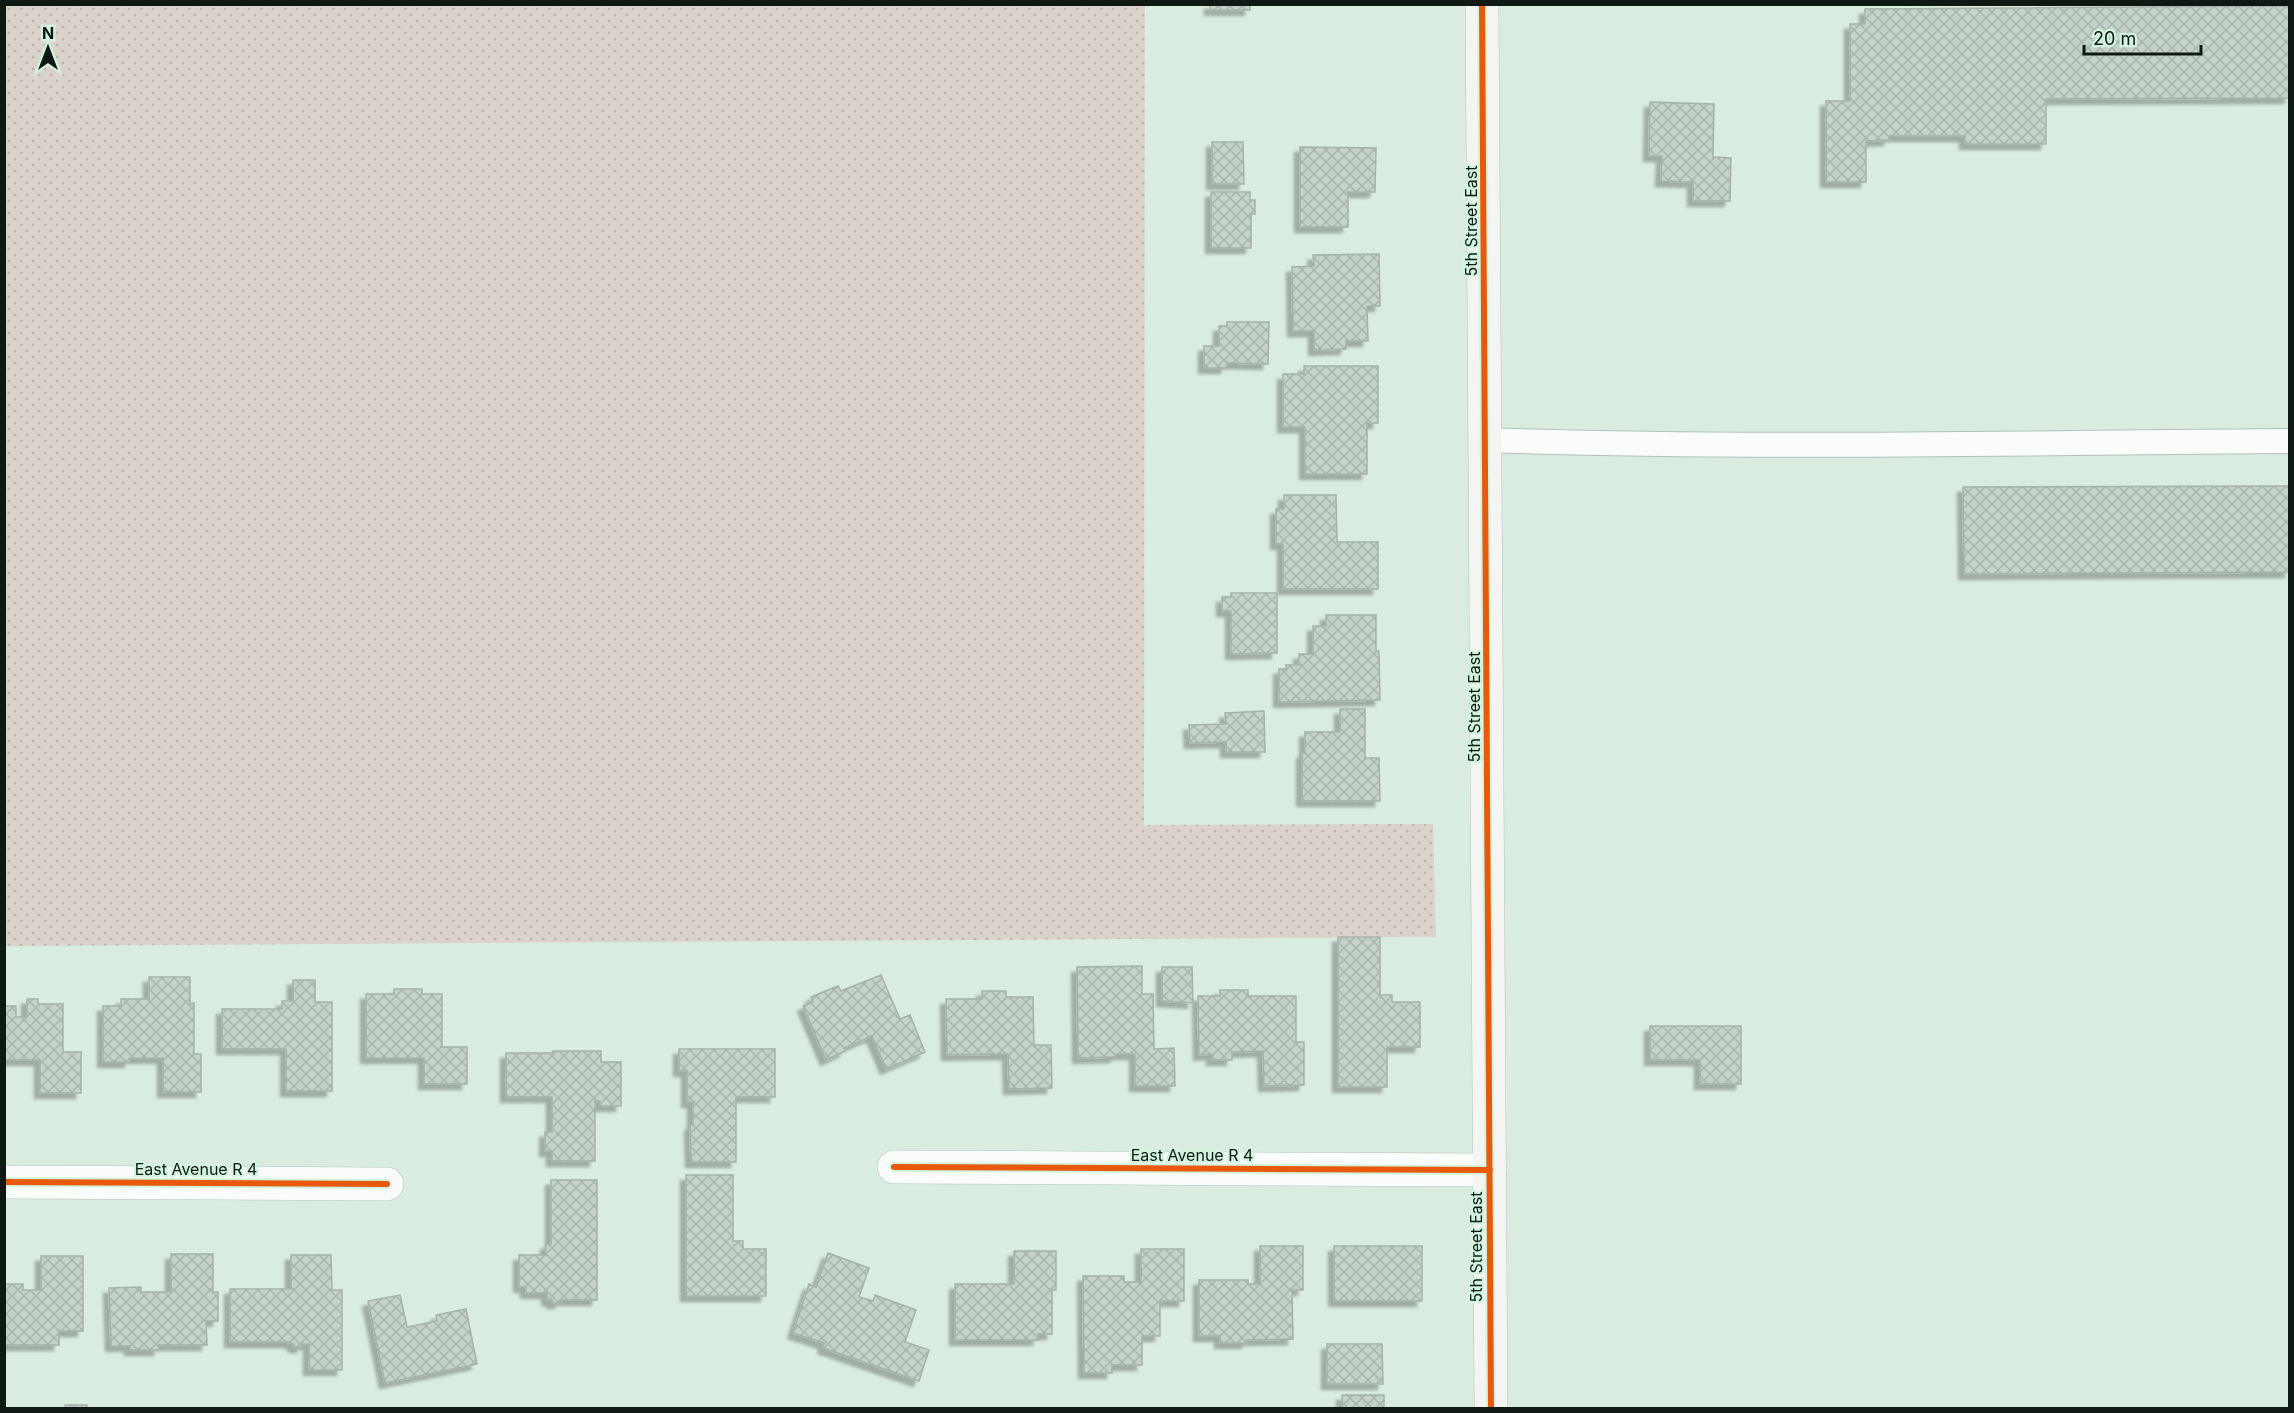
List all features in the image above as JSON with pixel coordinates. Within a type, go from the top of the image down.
[{"type":"street","name":"5th Street East","points":[[1482,4],[1491,1408]]},
{"type":"street","name":"East Avenue R 4","points":[[894,1167],[1490,1170]]},
{"type":"street","name":"East Avenue R 4","points":[[4,1182],[387,1184]]},
{"type":"lane","points":[[1486,440],[1811,444],[2289,441]]},
{"type":"shaded area","points":[[4,5],[1145,5],[1144,825],[1433,824],[1436,937],[5,946]]},
{"type":"building","points":[[1210,4],[1250,4],[1250,10],[1210,10]]},
{"type":"building","points":[[2290,6],[2290,98],[2046,99],[2046,144],[1965,144],[1965,136],[1889,136],[1889,140],[1866,141],[1866,182],[1826,182],[1826,101],[1850,101],[1850,24],[1865,24],[1865,9]]},
{"type":"building","points":[[1650,102],[1714,104],[1713,157],[1731,158],[1730,201],[1693,201],[1693,182],[1661,181],[1662,156],[1649,156]]},
{"type":"building","points":[[1212,142],[1243,142],[1244,184],[1212,184]]},
{"type":"building","points":[[1300,147],[1376,148],[1375,192],[1348,192],[1348,227],[1300,227]]},
{"type":"building","points":[[1211,192],[1250,192],[1250,200],[1255,200],[1255,214],[1251,214],[1251,248],[1211,248]]},
{"type":"building","points":[[1379,254],[1380,306],[1367,306],[1368,341],[1346,341],[1346,349],[1314,350],[1314,331],[1293,331],[1292,267],[1314,266],[1313,255]]},
{"type":"building","points":[[1227,322],[1269,322],[1268,364],[1227,363],[1226,368],[1204,368],[1204,346],[1219,346],[1219,326],[1227,326]]},
{"type":"building","points":[[1304,366],[1378,366],[1378,423],[1367,423],[1367,474],[1305,474],[1305,427],[1283,427],[1283,374],[1304,374]]},
{"type":"building","points":[[2290,486],[2290,572],[1964,574],[1963,487]]},
{"type":"building","points":[[1284,495],[1336,495],[1337,542],[1378,542],[1378,589],[1283,589],[1283,544],[1276,544],[1276,509],[1284,509]]},
{"type":"building","points":[[1231,593],[1277,593],[1277,653],[1231,654],[1231,611],[1222,611],[1222,597],[1231,597]]},
{"type":"building","points":[[1326,615],[1376,615],[1380,700],[1279,702],[1279,669],[1286,669],[1286,665],[1299,665],[1299,654],[1313,654],[1313,626],[1326,626]]},
{"type":"building","points":[[1340,709],[1365,709],[1365,758],[1379,758],[1380,801],[1302,801],[1302,753],[1305,753],[1305,732],[1340,732]]},
{"type":"building","points":[[1264,711],[1265,752],[1226,752],[1226,742],[1190,743],[1189,725],[1226,724],[1225,713]]},
{"type":"building","points":[[1338,937],[1380,937],[1380,995],[1392,995],[1392,1002],[1420,1002],[1420,1047],[1387,1047],[1387,1087],[1338,1087]]},
{"type":"building","points":[[1142,966],[1142,994],[1153,994],[1154,1049],[1174,1048],[1175,1086],[1135,1086],[1135,1054],[1078,1058],[1077,967]]},
{"type":"building","points":[[1162,967],[1192,967],[1193,1003],[1162,1001]]},
{"type":"building","points":[[881,975],[900,1019],[910,1015],[925,1052],[886,1069],[872,1036],[844,1048],[845,1051],[826,1060],[803,1006],[813,1002],[811,997],[838,986],[841,991]]},
{"type":"building","points":[[149,977],[190,977],[190,1004],[194,1003],[194,1054],[201,1054],[201,1092],[163,1092],[163,1058],[130,1058],[130,1062],[103,1062],[103,1006],[121,1006],[121,999],[149,999]]},
{"type":"building","points":[[293,980],[315,980],[315,1002],[332,1002],[332,1091],[286,1091],[286,1049],[222,1049],[222,1009],[282,1009],[282,1001],[293,1001]]},
{"type":"building","points":[[394,989],[422,989],[422,994],[442,994],[442,1047],[467,1047],[467,1084],[424,1084],[424,1058],[366,1058],[366,994],[394,994]]},
{"type":"building","points":[[1220,990],[1248,990],[1248,996],[1296,996],[1296,1042],[1304,1042],[1304,1085],[1264,1086],[1263,1051],[1232,1052],[1232,1060],[1212,1060],[1212,1054],[1199,1055],[1198,996],[1220,996]]},
{"type":"building","points":[[982,991],[1006,991],[1006,997],[1033,997],[1034,1045],[1051,1045],[1052,1088],[1009,1089],[1008,1054],[947,1055],[946,999],[982,999]]},
{"type":"building","points":[[27,999],[38,999],[38,1004],[63,1004],[63,1052],[81,1052],[81,1093],[40,1093],[40,1060],[4,1060],[4,1006],[16,1006],[16,1017],[27,1017]]},
{"type":"building","points":[[1650,1026],[1741,1026],[1741,1084],[1700,1084],[1700,1060],[1650,1060]]},
{"type":"building","points":[[679,1049],[775,1049],[775,1097],[736,1097],[736,1162],[691,1162],[690,1125],[693,1125],[693,1102],[687,1102],[687,1071],[679,1071]]},
{"type":"building","points":[[553,1051],[601,1051],[601,1062],[621,1062],[621,1106],[600,1106],[600,1101],[595,1101],[595,1161],[552,1161],[552,1151],[545,1151],[545,1132],[552,1132],[552,1097],[506,1097],[506,1053],[553,1053]]},
{"type":"building","points":[[686,1175],[733,1175],[733,1241],[743,1241],[743,1249],[766,1249],[766,1296],[686,1296]]},
{"type":"building","points":[[551,1180],[597,1180],[597,1300],[560,1300],[560,1303],[552,1303],[552,1300],[547,1300],[547,1293],[526,1293],[526,1287],[519,1287],[519,1255],[546,1255],[546,1244],[551,1244]]},
{"type":"building","points":[[1260,1246],[1303,1246],[1303,1290],[1292,1290],[1293,1339],[1220,1343],[1220,1336],[1199,1336],[1199,1280],[1248,1280],[1248,1284],[1260,1284]]},
{"type":"building","points":[[1334,1246],[1422,1246],[1422,1301],[1334,1301]]},
{"type":"building","points":[[1141,1249],[1184,1249],[1184,1301],[1160,1301],[1160,1336],[1142,1336],[1142,1365],[1112,1365],[1112,1373],[1084,1373],[1083,1276],[1124,1276],[1124,1282],[1141,1282]]},
{"type":"building","points":[[1014,1251],[1056,1251],[1056,1290],[1052,1290],[1052,1334],[1038,1334],[1038,1340],[955,1340],[955,1284],[1014,1284]]},
{"type":"building","points":[[828,1253],[869,1268],[859,1297],[873,1301],[875,1295],[916,1310],[905,1342],[929,1350],[919,1381],[823,1348],[824,1343],[793,1333],[809,1284],[816,1287]]},
{"type":"building","points":[[171,1254],[213,1254],[213,1292],[218,1292],[218,1321],[206,1321],[207,1345],[159,1345],[159,1350],[130,1350],[130,1346],[111,1346],[109,1288],[141,1287],[141,1292],[171,1292]]},
{"type":"building","points":[[291,1255],[331,1255],[332,1290],[342,1290],[342,1370],[309,1370],[309,1344],[294,1347],[294,1344],[288,1342],[230,1342],[230,1289],[291,1289]]},
{"type":"building","points":[[41,1256],[83,1256],[83,1331],[59,1331],[59,1345],[4,1345],[4,1284],[23,1284],[23,1290],[41,1290]]},
{"type":"building","points":[[400,1295],[407,1327],[437,1321],[436,1315],[466,1309],[477,1364],[385,1383],[368,1301]]},
{"type":"building","points":[[1327,1344],[1382,1344],[1383,1384],[1327,1384]]},
{"type":"building","points":[[1342,1395],[1384,1395],[1384,1408],[1342,1408]]},
{"type":"building","points":[[65,1405],[87,1405],[87,1408],[65,1408]]},
{"type":"cycle path","points":[[1482,4],[1491,1408]]},
{"type":"cycle path","points":[[894,1167],[1490,1170]]},
{"type":"cycle path","points":[[4,1182],[387,1184]]}]
